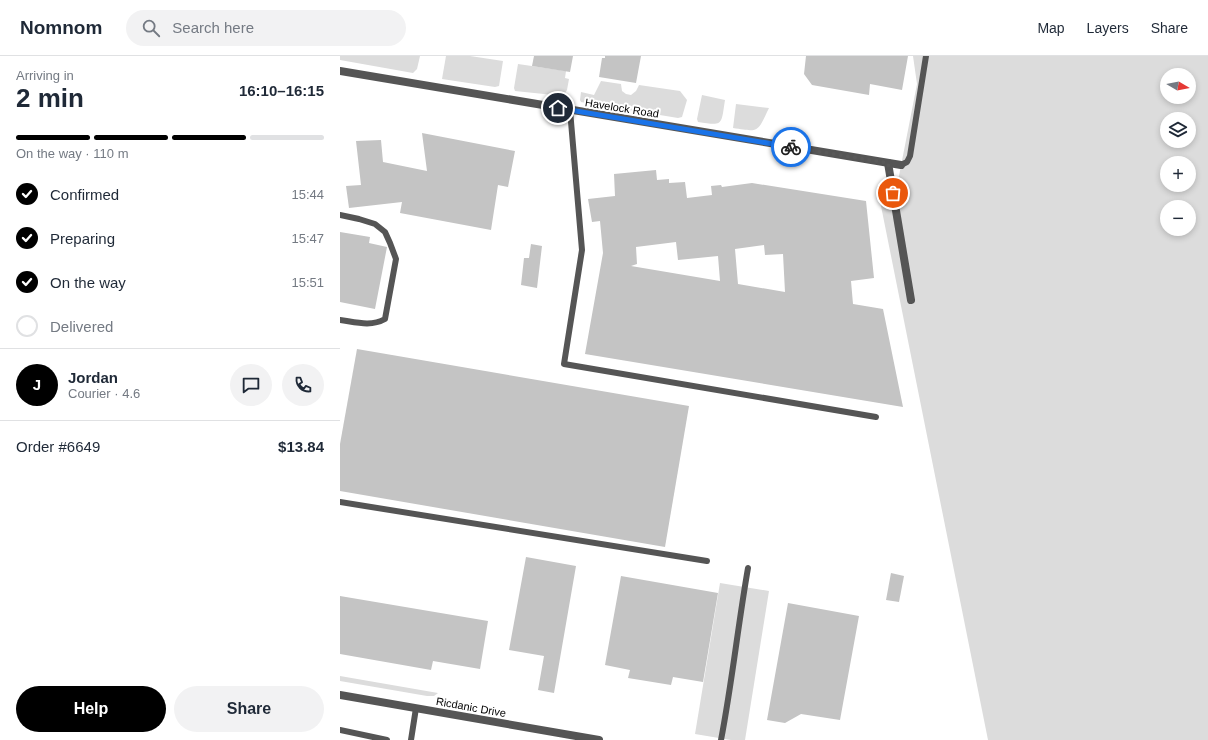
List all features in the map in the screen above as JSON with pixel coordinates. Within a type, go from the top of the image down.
[{"type":"street","name":"Havelock Road","points":[[340,71],[901,165]]},
{"type":"street","points":[[888,163],[911,300]]},
{"type":"street","name":"Ricdanic Drive","points":[[340,695],[599,740]]},
{"type":"lane","points":[[901,165],[907,162],[910,156],[926,56]]},
{"type":"lane","points":[[570,110],[582,250],[564,364],[876,417]]},
{"type":"lane","points":[[340,215],[359,218],[375,224],[385,232],[396,259],[385,319],[378,323],[371,324],[340,320]]},
{"type":"lane","points":[[340,502],[707,560]]},
{"type":"lane","points":[[721,740],[729,698],[737,633],[748,568]]},
{"type":"lane","points":[[411,740],[416,708]]},
{"type":"lane","points":[[340,730],[387,740]]},
{"type":"shaded area","points":[[340,56],[420,56],[417,69],[413,73],[340,60]]},
{"type":"shaded area","points":[[446,56],[470,56],[503,61],[499,86],[495,87],[442,79]]},
{"type":"shaded area","points":[[913,56],[1208,56],[1208,740],[988,740],[877,186],[900,190],[898,181],[917,84]]},
{"type":"shaded area","points":[[518,64],[566,71],[565,78],[569,79],[567,90],[563,96],[515,91],[514,88]]},
{"type":"shaded area","points":[[601,81],[621,84],[622,91],[631,95],[636,91],[639,85],[680,91],[687,100],[682,117],[678,118],[581,102],[581,92],[594,95]]},
{"type":"shaded area","points":[[702,95],[725,100],[723,115],[720,122],[713,124],[698,122],[697,119]]},
{"type":"shaded area","points":[[736,104],[769,108],[759,126],[756,129],[748,130],[733,128]]},
{"type":"shaded area","points":[[720,583],[769,591],[745,740],[731,740],[695,734]]},
{"type":"shaded area","points":[[340,676],[438,693],[434,696],[427,696],[340,681]]},
{"type":"building","points":[[534,56],[573,56],[570,72],[532,66]]},
{"type":"building","points":[[605,56],[641,56],[636,83],[599,77],[602,58],[605,58]]},
{"type":"building","points":[[806,56],[908,56],[902,90],[870,84],[869,95],[812,85],[804,74]]},
{"type":"building","points":[[422,133],[515,151],[508,187],[498,185],[491,230],[400,213],[402,202],[349,208],[346,186],[361,185],[356,141],[381,140],[383,162],[427,171]]},
{"type":"building","points":[[656,170],[657,180],[669,179],[669,183],[685,182],[687,198],[712,195],[711,186],[721,185],[722,187],[752,183],[866,201],[874,278],[851,281],[853,304],[883,309],[903,407],[585,354],[603,253],[600,221],[592,222],[588,199],[615,196],[614,174]],"holes":[[[676,242],[678,260],[718,256],[720,281],[631,266],[637,264],[636,247]],[[764,245],[765,255],[783,254],[785,292],[738,284],[735,249]]]},
{"type":"building","points":[[340,232],[370,237],[369,243],[387,247],[375,309],[340,302]]},
{"type":"building","points":[[531,244],[542,246],[537,288],[521,285],[524,258],[529,258]]},
{"type":"building","points":[[357,349],[689,406],[665,547],[340,491],[340,444]]},
{"type":"building","points":[[526,557],[576,566],[554,693],[538,690],[544,656],[509,650]]},
{"type":"building","points":[[891,573],[904,576],[899,602],[886,600]]},
{"type":"building","points":[[621,576],[718,593],[703,682],[673,677],[671,685],[628,678],[630,670],[605,665]]},
{"type":"building","points":[[340,596],[488,621],[480,669],[433,661],[431,670],[340,654]]},
{"type":"building","points":[[788,603],[859,616],[840,720],[801,714],[785,723],[767,720]]},
{"type":"way so far","points":[[791,147],[888,163],[893,193]]},
{"type":"route","points":[[558,108],[791,147]]}]
